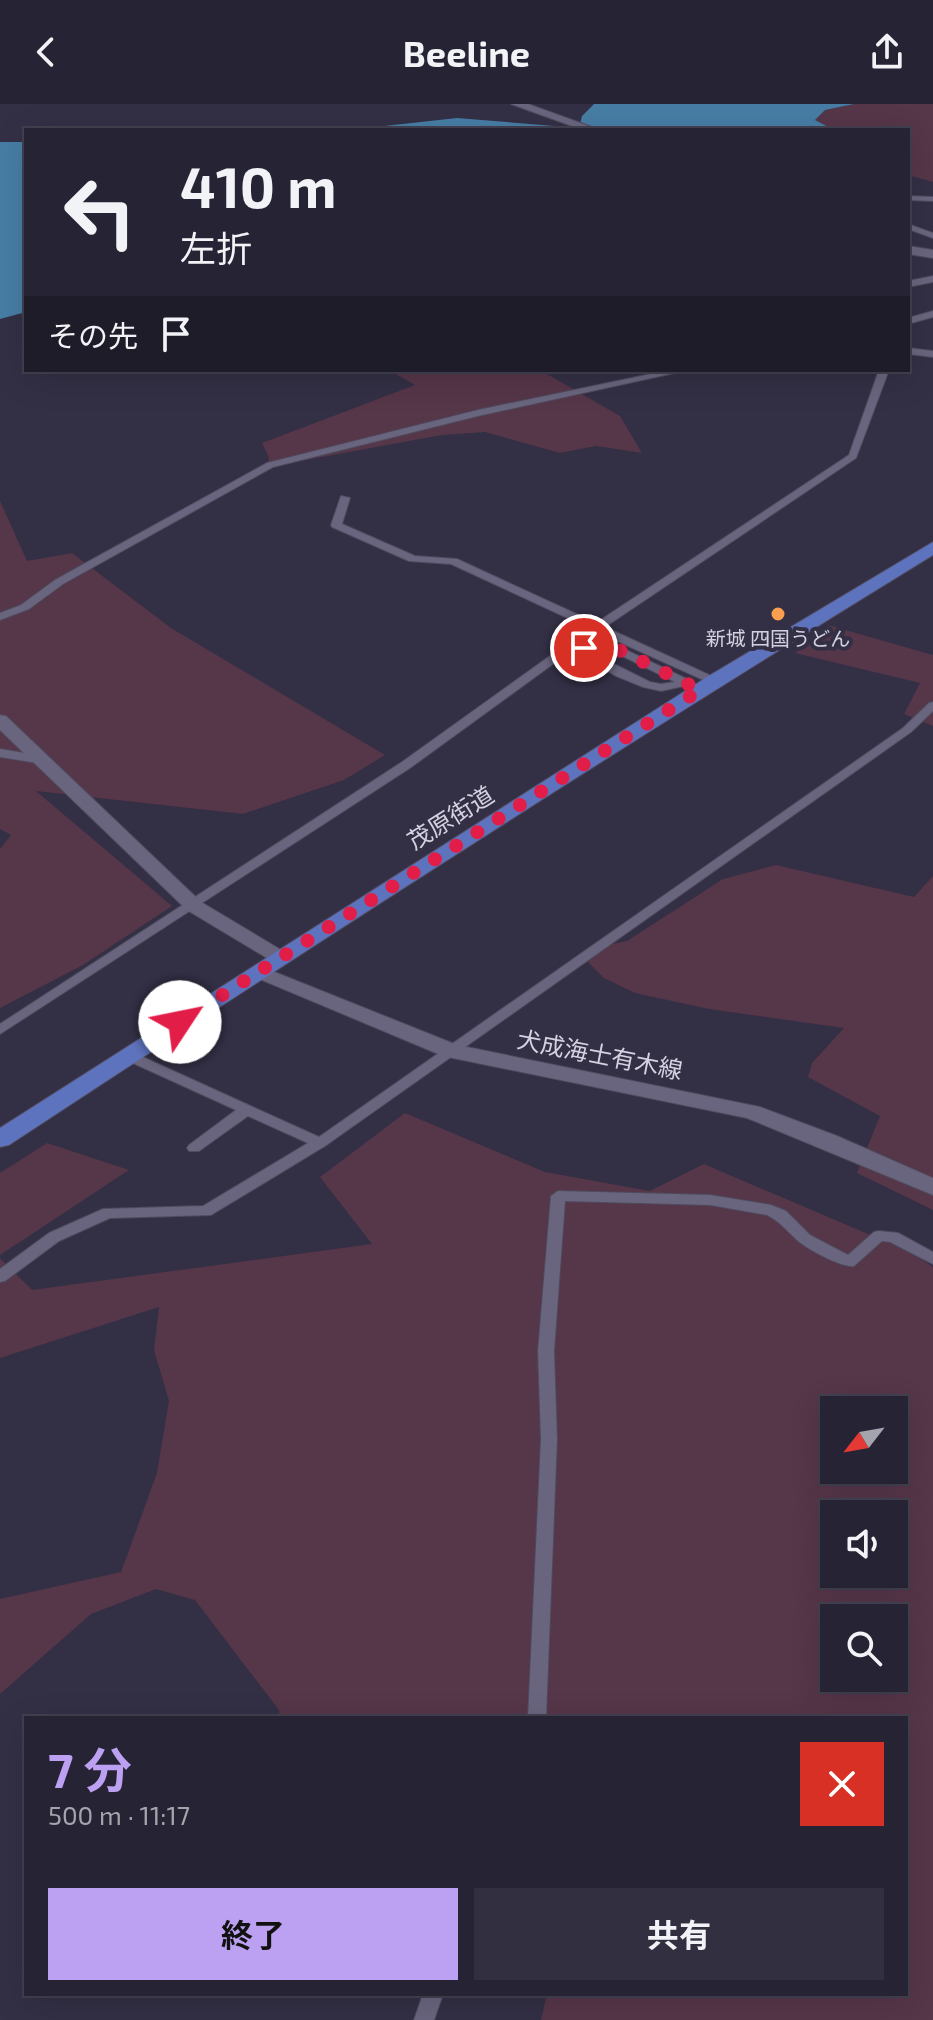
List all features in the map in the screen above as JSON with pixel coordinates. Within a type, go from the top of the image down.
[{"type":"main road","name":"茂原街道","points":[[0,1139],[700,684],[933,547]]},
{"type":"street","points":[[517,104],[588,128]]},
{"type":"street","points":[[910,198],[933,199]]},
{"type":"street","points":[[910,227],[933,236]]},
{"type":"street","points":[[910,250],[933,254]]},
{"type":"street","points":[[910,284],[933,279]]},
{"type":"street","points":[[910,320],[933,314]]},
{"type":"street","points":[[910,351],[933,353]]},
{"type":"street","points":[[0,617],[25,607],[59,582],[270,465],[478,413],[673,372]]},
{"type":"street","points":[[0,1030],[406,765],[598,626],[853,456],[883,372]]},
{"type":"street","points":[[345,498],[336,525],[413,559],[453,561],[598,626],[700,684]]},
{"type":"street","points":[[605,643],[700,684],[676,688],[652,687],[584,654],[584,648],[605,643]]},
{"type":"street","points":[[0,1277],[54,1237],[108,1213],[206,1211],[320,1143],[907,730],[933,705]]},
{"type":"street","points":[[0,720],[37,759],[194,906],[279,957]]},
{"type":"street","points":[[0,753],[37,759]]},
{"type":"street","name":"犬成海士有木線","points":[[257,971],[451,1051],[752,1112],[829,1141],[933,1187]]},
{"type":"street","points":[[129,1056],[320,1143]]},
{"type":"street","points":[[194,1148],[246,1110]]},
{"type":"street","points":[[537,1716],[549,1439],[546,1351],[558,1196],[710,1200],[781,1215],[805,1239],[849,1262],[879,1236],[893,1237],[933,1259]]},
{"type":"street","points":[[424,2020],[432,1996]]},
{"type":"shaded area","points":[[854,104],[933,104],[933,182],[910,176],[910,128],[830,128],[815,120],[825,110]]},
{"type":"shaded area","points":[[392,372],[543,372],[620,416],[642,453],[596,446],[560,453],[485,432],[442,435],[267,467],[269,458],[262,443],[415,385]]},
{"type":"shaded area","points":[[0,501],[27,561],[72,553],[171,628],[385,755],[344,780],[243,814],[36,791],[172,906],[83,965],[0,1008],[0,849],[11,835],[0,829]]},
{"type":"shaded area","points":[[828,625],[933,655],[933,726],[904,714],[920,683],[795,653]]},
{"type":"shaded area","points":[[776,865],[914,897],[933,876],[933,1210],[857,1173],[880,1116],[808,1077],[812,1063],[844,1028],[709,1009],[635,993],[604,978],[588,962],[598,947],[627,941],[723,879]]},
{"type":"shaded area","points":[[405,1113],[545,1172],[650,1191],[704,1164],[910,1252],[933,1267],[933,2020],[541,2020],[547,1996],[908,1996],[908,1716],[280,1716],[279,1710],[195,1600],[156,1589],[91,1614],[0,1694],[0,1599],[121,1572],[157,1473],[169,1401],[154,1350],[159,1307],[0,1358],[0,1258],[32,1290],[372,1244],[320,1177]]},
{"type":"shaded area","points":[[47,1143],[129,1170],[0,1255],[0,1173]]},
{"type":"water","points":[[594,104],[854,104],[825,110],[815,120],[830,128],[579,128],[582,116]]},
{"type":"water","points":[[457,118],[579,128],[366,128]]},
{"type":"water","points":[[0,142],[24,142],[24,313],[0,319]]},
{"type":"place","name":"新城 四国うどん","points":[[778,614]]},
{"type":"route","points":[[180,1022],[700,690],[605,643],[584,648]]}]
